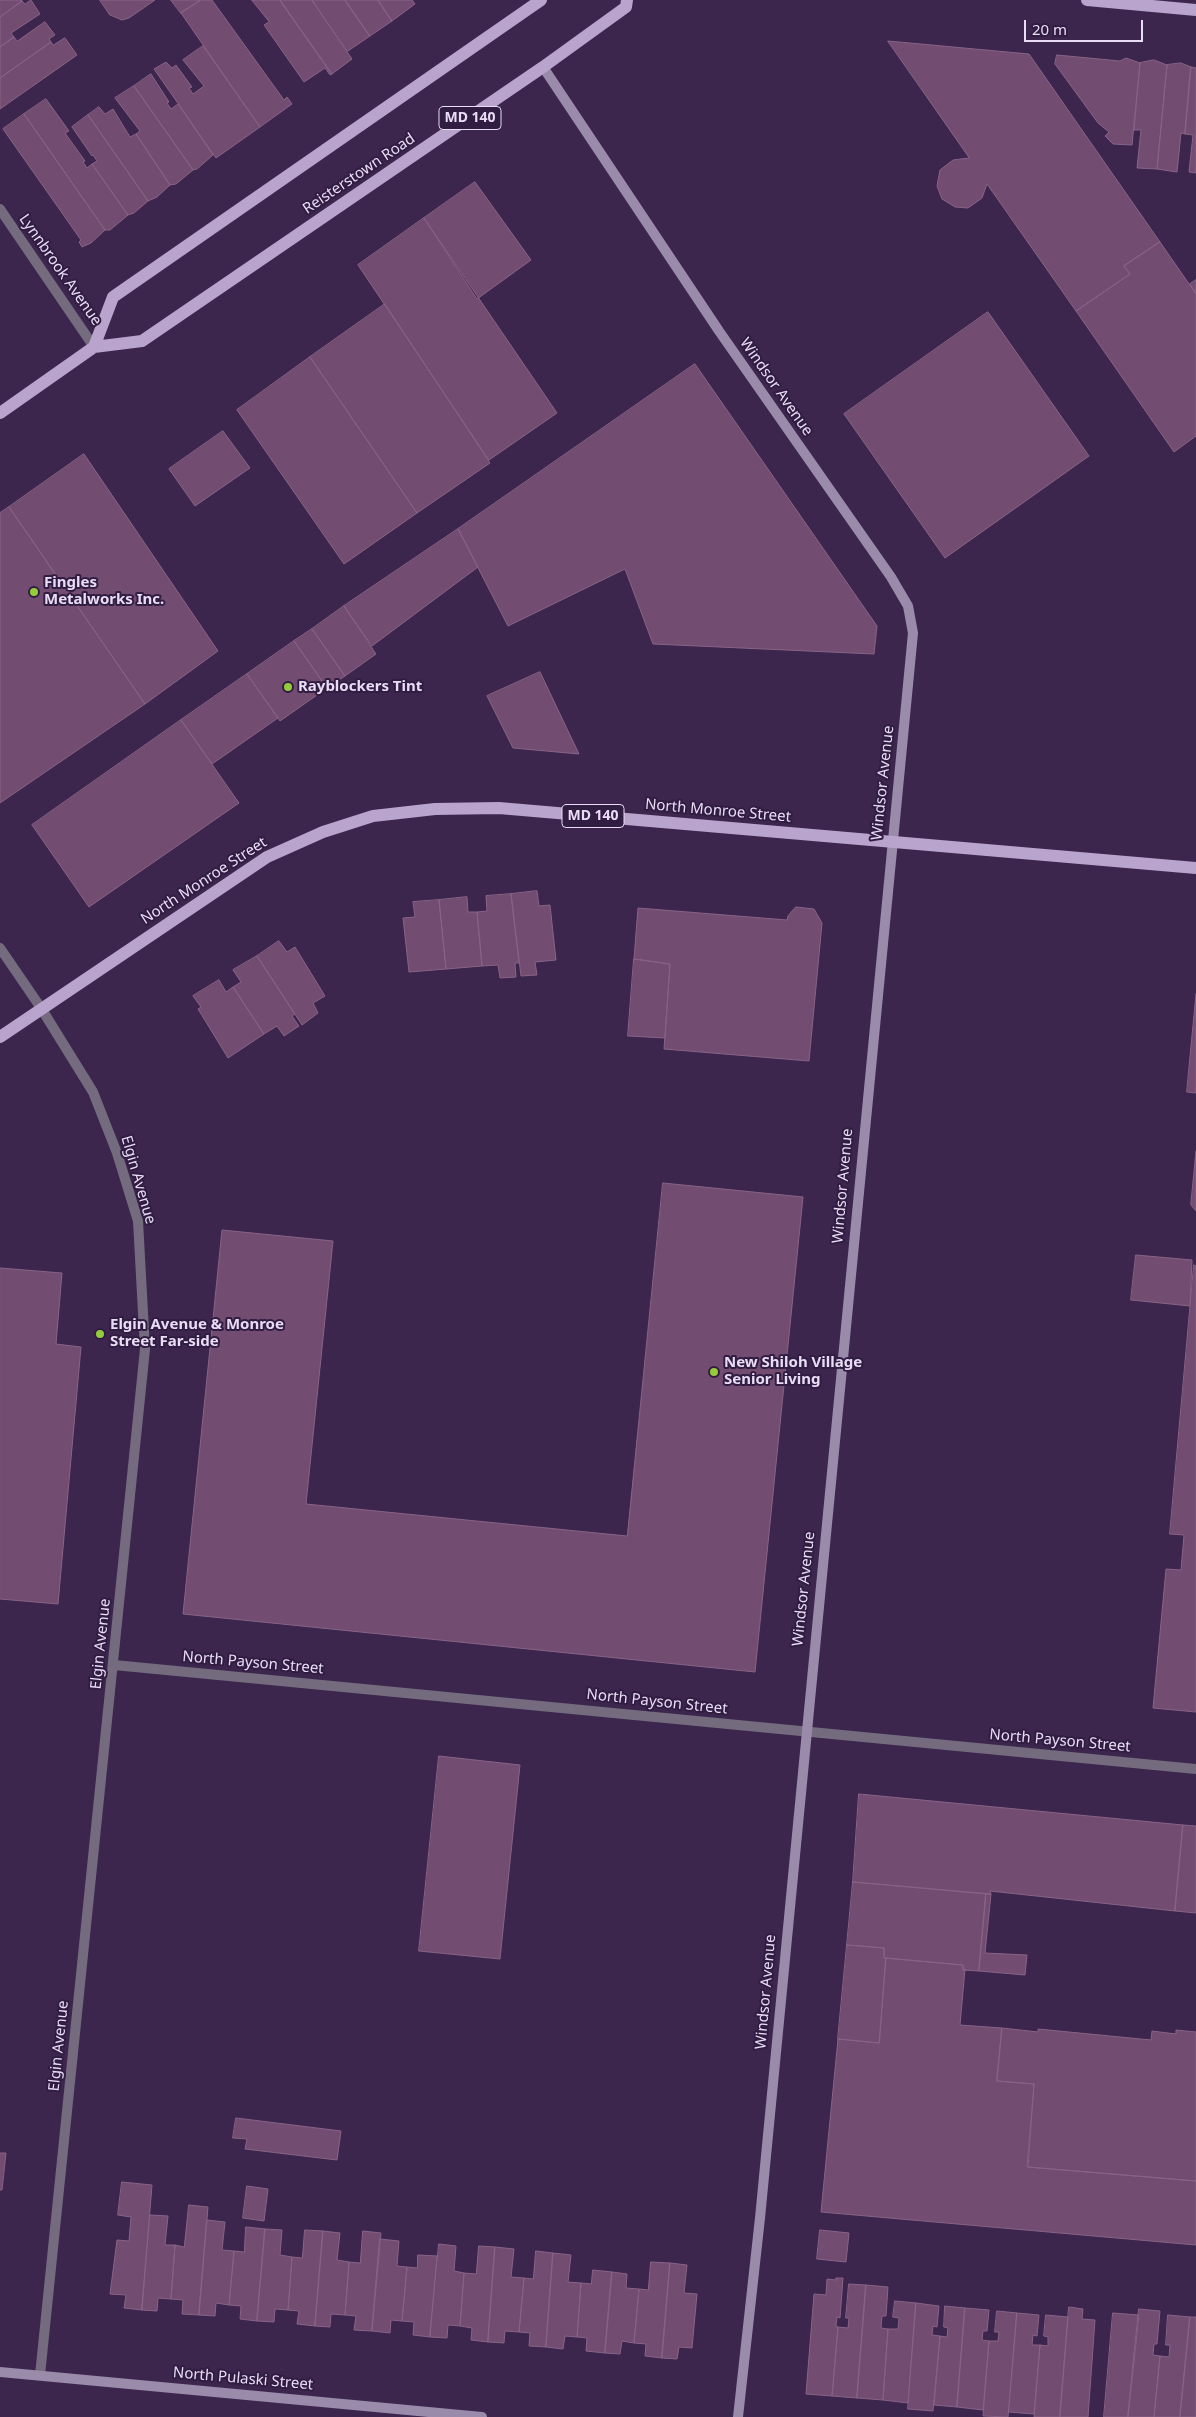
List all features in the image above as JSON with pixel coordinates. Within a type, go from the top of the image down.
[{"type":"main road","points":[[94,347],[113,298],[541,0]]},
{"type":"main road","name":"Reisterstown Road","points":[[0,413],[94,347],[142,341],[543,67],[626,7],[627,0]]},
{"type":"main road","points":[[1087,0],[1196,10]]},
{"type":"main road","name":"North Monroe Street","points":[[0,1037],[266,857],[323,832],[373,816],[435,809],[499,808],[1196,868]]},
{"type":"street","name":"Windsor Avenue","points":[[543,67],[713,323],[891,577],[908,606],[913,633],[891,842],[760,2218],[738,2417]]},
{"type":"street","name":"Lynnbrook Avenue","points":[[0,210],[94,347]]},
{"type":"street","name":"Elgin Avenue","points":[[0,948],[42,1008],[93,1092],[117,1153],[138,1222],[145,1349],[40,2375]]},
{"type":"street","name":"North Payson Street","points":[[114,1665],[1196,1769]]},
{"type":"street","name":"North Pulaski Street","points":[[0,2372],[482,2417]]},
{"type":"building","points":[[0,0],[22,0],[22,1],[0,17]]},
{"type":"building","points":[[31,0],[40,14],[11,33],[14,37],[0,47],[0,17],[22,1],[25,4]]},
{"type":"building","points":[[100,0],[155,0],[129,18],[122,20],[110,15]]},
{"type":"building","points":[[171,0],[201,0],[181,13]]},
{"type":"building","points":[[201,0],[212,0],[284,100],[287,97],[292,104],[260,127],[181,13]]},
{"type":"building","points":[[252,0],[280,0],[332,74],[330,75],[325,68],[304,82],[264,25],[269,22]]},
{"type":"building","points":[[280,0],[312,0],[352,59],[332,74]]},
{"type":"building","points":[[312,0],[345,0],[370,36],[348,51]]},
{"type":"building","points":[[345,0],[378,0],[392,21],[370,36]]},
{"type":"building","points":[[378,0],[412,0],[415,4],[392,21]]},
{"type":"building","points":[[45,22],[55,35],[49,39],[51,42],[0,78],[0,47],[14,37],[17,41]]},
{"type":"building","points":[[65,38],[77,55],[0,109],[0,78],[51,42],[53,45]]},
{"type":"building","points":[[888,41],[1029,54],[1160,242],[1124,266],[1130,274],[1076,311],[987,184],[982,198],[968,208],[955,207],[942,199],[937,186],[940,170],[953,160],[969,158]]},
{"type":"building","points":[[203,46],[260,127],[216,158],[154,69],[166,62],[172,68],[176,65],[192,87],[189,88],[193,94],[204,86],[183,60]]},
{"type":"building","points":[[1057,55],[1120,61],[1126,58],[1140,63],[1132,145],[1113,144],[1105,136],[1109,132],[1098,123],[1055,64]]},
{"type":"building","points":[[1154,60],[1167,65],[1157,169],[1137,168],[1141,130],[1134,130],[1140,63]]},
{"type":"building","points":[[1181,63],[1191,67],[1185,134],[1181,133],[1177,172],[1157,169],[1167,65]]},
{"type":"building","points":[[1191,67],[1196,68],[1196,173],[1189,172],[1193,135],[1185,134]]},
{"type":"building","points":[[151,74],[169,102],[167,103],[171,109],[178,104],[213,155],[197,169],[193,170],[134,86]]},
{"type":"building","points":[[134,86],[193,170],[176,184],[170,185],[136,134],[140,131],[115,98]]},
{"type":"building","points":[[46,99],[69,131],[65,133],[85,161],[83,162],[87,168],[92,164],[128,215],[110,230],[105,230],[24,114]]},
{"type":"building","points":[[99,107],[105,114],[113,109],[130,137],[136,134],[170,185],[157,197],[148,201],[88,115]]},
{"type":"building","points":[[24,114],[105,230],[91,243],[82,247],[79,242],[81,240],[3,129]]},
{"type":"building","points":[[88,115],[148,201],[134,213],[128,215],[92,164],[97,161],[72,127]]},
{"type":"building","points":[[475,182],[531,260],[477,299],[424,218]]},
{"type":"building","points":[[424,218],[557,413],[489,460],[358,265]]},
{"type":"building","points":[[1160,242],[1196,294],[1196,436],[1174,452],[1076,311],[1130,274],[1124,266]]},
{"type":"building","points":[[1196,280],[1196,294],[1190,284]]},
{"type":"building","points":[[385,304],[490,463],[417,513],[310,357]]},
{"type":"building","points":[[988,312],[1089,456],[945,558],[844,414]]},
{"type":"building","points":[[310,357],[417,513],[344,564],[237,410]]},
{"type":"building","points":[[695,364],[877,626],[874,654],[653,644],[625,569],[508,626],[458,529]]},
{"type":"building","points":[[223,431],[250,468],[195,506],[169,469]]},
{"type":"building","points":[[84,454],[218,651],[145,704],[9,507]]},
{"type":"building","name":"Fingles Metalworks Inc.","points":[[9,507],[145,704],[0,803],[0,513]]},
{"type":"building","points":[[458,529],[478,567],[372,646],[344,606]]},
{"type":"building","points":[[344,606],[376,654],[345,676],[312,629]]},
{"type":"building","points":[[312,629],[345,676],[327,688],[294,641]]},
{"type":"building","points":[[294,641],[327,688],[280,721],[247,674]]},
{"type":"building","points":[[540,672],[579,754],[513,748],[487,696]]},
{"type":"building","points":[[247,674],[278,718],[212,764],[181,720]]},
{"type":"building","points":[[181,720],[239,803],[89,907],[32,825]]},
{"type":"building","points":[[537,891],[539,906],[550,905],[556,960],[535,962],[537,975],[521,976],[511,894]]},
{"type":"building","points":[[511,894],[519,963],[515,963],[516,977],[500,978],[498,965],[482,966],[477,912],[487,911],[486,896]]},
{"type":"building","points":[[467,897],[468,912],[477,912],[482,966],[446,969],[439,900]]},
{"type":"building","points":[[439,900],[446,969],[409,972],[403,918],[415,917],[413,902]]},
{"type":"building","points":[[796,907],[814,909],[822,923],[809,1061],[664,1049],[670,964],[634,959],[638,908],[787,920]]},
{"type":"building","points":[[279,941],[287,952],[295,947],[325,996],[313,1003],[318,1013],[302,1025],[257,956]]},
{"type":"building","points":[[257,956],[295,1014],[292,1016],[299,1026],[284,1036],[277,1026],[264,1034],[233,987],[241,982],[233,970]]},
{"type":"building","points":[[634,959],[670,964],[665,1038],[628,1036]]},
{"type":"building","points":[[219,980],[226,992],[233,987],[264,1034],[228,1058],[198,1009],[201,1007],[193,996]]},
{"type":"building","points":[[1196,994],[1196,1093],[1187,1092]]},
{"type":"building","points":[[1196,1151],[1196,1211],[1191,1205]]},
{"type":"building","name":"New Shiloh Village Senior Living","points":[[663,1183],[803,1197],[755,1672],[183,1614],[222,1230],[333,1241],[306,1504],[627,1536]]},
{"type":"building","points":[[1136,1255],[1192,1260],[1190,1306],[1131,1300]]},
{"type":"building","points":[[1194,1265],[1196,1266],[1196,1712],[1153,1708],[1166,1569],[1181,1570],[1184,1535],[1170,1534]]},
{"type":"building","points":[[0,1268],[62,1273],[56,1344],[81,1347],[58,1604],[0,1599]]},
{"type":"building","points":[[439,1756],[520,1765],[500,1959],[419,1951]]},
{"type":"building","points":[[859,1794],[1183,1825],[1175,1911],[990,1891],[991,1894],[853,1882]]},
{"type":"building","points":[[1183,1825],[1196,1826],[1196,1913],[1175,1911]]},
{"type":"building","points":[[853,1882],[986,1894],[979,1971],[963,1970],[963,1965],[884,1958],[884,1948],[847,1945]]},
{"type":"building","points":[[986,1894],[991,1894],[985,1953],[1027,1955],[1025,1975],[979,1971]]},
{"type":"building","points":[[847,1945],[884,1948],[884,1958],[886,1958],[879,2043],[838,2039]]},
{"type":"building","points":[[886,1958],[963,1965],[963,1970],[965,1969],[960,2025],[1002,2028],[997,2081],[1034,2084],[1027,2167],[1196,2181],[1196,2245],[821,2212],[838,2039],[879,2043]]},
{"type":"building","points":[[1002,2028],[1038,2032],[1038,2029],[1151,2040],[1152,2031],[1176,2034],[1176,2030],[1196,2032],[1196,2181],[1028,2167],[1034,2084],[997,2081]]},
{"type":"building","points":[[236,2118],[341,2131],[337,2160],[245,2149],[247,2139],[233,2138]]},
{"type":"building","points":[[0,2153],[6,2153],[2,2190],[0,2190]]},
{"type":"building","points":[[122,2182],[152,2185],[142,2310],[124,2308],[126,2295],[110,2294],[117,2240],[129,2241],[131,2217],[118,2215]]},
{"type":"building","points":[[247,2186],[268,2189],[264,2221],[243,2218]]},
{"type":"building","points":[[189,2205],[208,2207],[199,2315],[182,2314],[183,2300],[171,2299],[175,2245],[184,2247]]},
{"type":"building","points":[[150,2215],[168,2216],[165,2245],[175,2245],[171,2299],[158,2298],[157,2311],[142,2310]]},
{"type":"building","points":[[207,2220],[225,2222],[222,2250],[234,2251],[229,2305],[216,2303],[215,2316],[199,2315]]},
{"type":"building","points":[[246,2227],[265,2229],[257,2321],[240,2319],[241,2306],[229,2305],[234,2251],[244,2252]]},
{"type":"building","points":[[265,2229],[282,2230],[280,2255],[292,2257],[288,2310],[275,2309],[274,2322],[257,2321]]},
{"type":"building","points":[[305,2230],[323,2231],[315,2326],[297,2324],[299,2311],[288,2310],[292,2257],[302,2258]]},
{"type":"building","points":[[820,2230],[849,2233],[846,2262],[817,2259]]},
{"type":"building","points":[[323,2231],[340,2233],[337,2260],[349,2262],[345,2315],[331,2314],[330,2327],[315,2326]]},
{"type":"building","points":[[363,2231],[381,2233],[372,2331],[354,2330],[356,2316],[345,2315],[349,2262],[360,2263]]},
{"type":"building","points":[[380,2239],[399,2241],[397,2266],[407,2267],[402,2321],[391,2320],[390,2333],[372,2331]]},
{"type":"building","points":[[439,2244],[456,2246],[454,2271],[464,2273],[460,2326],[448,2325],[447,2338],[430,2337]]},
{"type":"building","points":[[479,2246],[495,2247],[488,2342],[471,2340],[472,2328],[460,2326],[464,2273],[476,2274]]},
{"type":"building","points":[[495,2247],[514,2249],[511,2277],[524,2278],[519,2332],[505,2331],[504,2343],[488,2342]]},
{"type":"building","points":[[536,2251],[553,2253],[546,2347],[529,2346],[530,2333],[519,2332],[524,2278],[533,2279]]},
{"type":"building","points":[[553,2253],[571,2255],[568,2282],[581,2283],[577,2337],[565,2336],[563,2349],[546,2347]]},
{"type":"building","points":[[418,2255],[437,2256],[430,2337],[413,2335],[414,2322],[402,2321],[407,2267],[417,2268]]},
{"type":"building","points":[[651,2262],[670,2263],[662,2358],[645,2356],[646,2344],[634,2343],[639,2289],[648,2290]]},
{"type":"building","points":[[670,2263],[687,2265],[684,2293],[697,2294],[692,2348],[679,2347],[677,2359],[662,2358]]},
{"type":"building","points":[[593,2270],[612,2272],[605,2353],[586,2351],[587,2338],[577,2337],[581,2283],[591,2284]]},
{"type":"building","points":[[612,2272],[627,2274],[626,2288],[639,2289],[634,2343],[622,2341],[620,2354],[605,2353]]},
{"type":"building","points":[[836,2278],[843,2278],[840,2318],[837,2317],[836,2326],[838,2327],[832,2396],[806,2394],[814,2294],[826,2295],[827,2279],[836,2280]]},
{"type":"building","points":[[849,2284],[866,2285],[857,2398],[832,2396],[838,2327],[848,2328],[849,2318],[846,2318]]},
{"type":"building","points":[[866,2285],[888,2287],[886,2316],[882,2316],[881,2328],[888,2329],[883,2400],[857,2398]]},
{"type":"building","points":[[895,2301],[916,2303],[908,2403],[883,2400],[888,2329],[898,2329],[899,2318],[893,2317]]},
{"type":"building","points":[[916,2303],[939,2306],[937,2327],[933,2326],[932,2335],[940,2336],[933,2411],[908,2409]]},
{"type":"building","points":[[945,2306],[965,2308],[957,2407],[934,2405],[940,2336],[947,2337],[948,2328],[944,2327]]},
{"type":"building","points":[[1069,2307],[1083,2309],[1082,2319],[1095,2320],[1088,2417],[1060,2417]]},
{"type":"building","points":[[965,2308],[989,2310],[987,2331],[983,2331],[982,2340],[989,2341],[983,2410],[957,2407]]},
{"type":"building","points":[[1139,2309],[1160,2311],[1157,2344],[1154,2344],[1153,2355],[1160,2356],[1154,2417],[1128,2417]]},
{"type":"building","points":[[997,2311],[1017,2313],[1008,2417],[983,2416],[989,2341],[998,2341],[999,2332],[995,2332]]},
{"type":"building","points":[[1017,2313],[1039,2315],[1037,2336],[1033,2335],[1032,2345],[1040,2345],[1034,2414],[1009,2412]]},
{"type":"building","points":[[1113,2313],[1139,2315],[1128,2417],[1104,2417]]},
{"type":"building","points":[[1046,2315],[1068,2317],[1060,2417],[1034,2417],[1040,2345],[1048,2346],[1048,2337],[1044,2336]]},
{"type":"building","points":[[1168,2315],[1190,2317],[1180,2417],[1154,2417],[1160,2356],[1169,2357],[1170,2345],[1166,2345]]},
{"type":"building","points":[[1190,2317],[1196,2317],[1196,2417],[1180,2417]]},
{"type":"place","name":"Fingles Metalworks Inc.","points":[[34,592]]},
{"type":"place","name":"Rayblockers Tint","points":[[288,687]]},
{"type":"place","name":"Elgin Avenue & Monroe Street Far-side","points":[[100,1334]]},
{"type":"place","name":"New Shiloh Village Senior Living","points":[[714,1372]]}]
